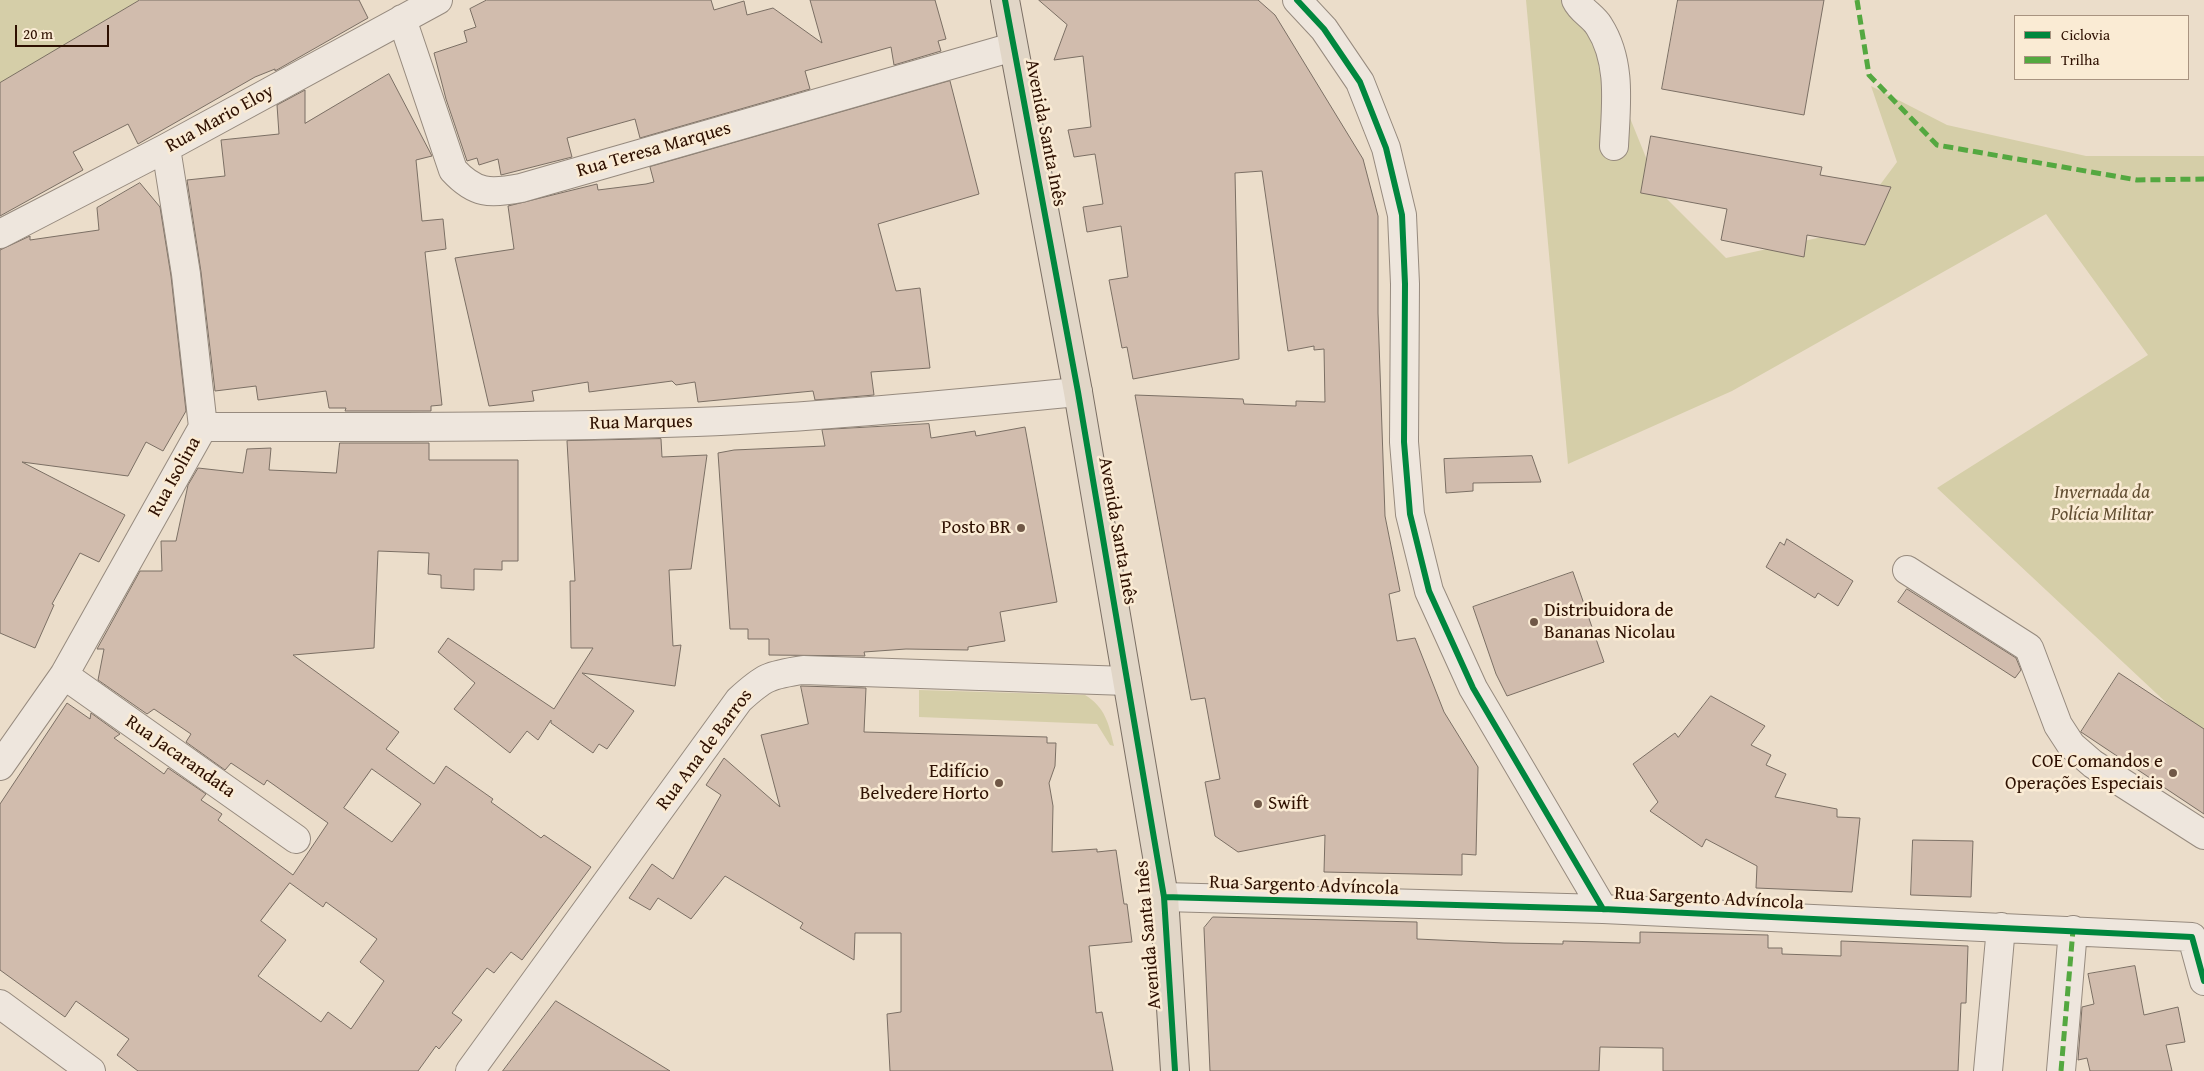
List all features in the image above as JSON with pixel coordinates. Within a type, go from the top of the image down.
[{"type":"main road","name":"Avenida Santa Inês","points":[[1005,0],[1078,392],[1164,898],[1175,1071]]},
{"type":"street","name":"Rua Mario Eloy","points":[[0,234],[166,148],[438,0]]},
{"type":"street","points":[[1297,0],[1324,29],[1360,82],[1386,148],[1402,215],[1405,284],[1404,442],[1410,514],[1429,591],[1473,688],[1603,909]]},
{"type":"street","points":[[1576,0],[1598,24],[1611,49],[1616,81],[1614,146]]},
{"type":"street","name":"Rua Teresa Marques","points":[[402,19],[453,170],[465,183],[479,190],[499,192],[521,188],[1013,47]]},
{"type":"street","name":"Rua Isolina","points":[[0,766],[64,676],[203,426],[186,274],[166,148]]},
{"type":"street","name":"Rua Marques","points":[[203,426],[419,428],[697,422],[880,410],[1078,392]]},
{"type":"street","points":[[1907,570],[2024,644],[2032,655],[2058,725],[2071,745],[2093,764],[2204,835]]},
{"type":"street","name":"Rua Ana de Barros","points":[[470,1071],[739,700],[760,681],[778,674],[803,670],[1127,681]]},
{"type":"street","name":"Rua Jacarandata","points":[[64,676],[296,839]]},
{"type":"street","name":"Rua Sargento Advíncola","points":[[1164,898],[1603,909],[2192,937],[2204,982]]},
{"type":"street","points":[[1988,1071],[2001,927]]},
{"type":"street","points":[[2062,1071],[2073,930]]},
{"type":"street","points":[[0,1004],[91,1071]]},
{"type":"green space","points":[[0,0],[140,0],[0,85]]},
{"type":"green space","name":"Invernada da Polícia Militar","points":[[1526,0],[1582,0],[1660,192],[1726,258],[1845,232],[1897,162],[1871,86],[1947,125],[2086,156],[2204,156],[2204,738],[1937,488],[2148,355],[2046,214],[1732,391],[1568,464]]},
{"type":"green space","points":[[919,690],[1085,695],[1102,711],[1108,723],[1114,746],[1110,745],[1097,724],[919,717]]},
{"type":"building","points":[[140,0],[359,0],[368,18],[275,71],[275,69],[255,77],[138,144],[128,124],[73,152],[83,170],[0,216],[0,83]]},
{"type":"building","points":[[487,0],[711,0],[714,10],[744,1],[747,15],[773,8],[822,43],[810,0],[935,0],[946,39],[938,41],[941,51],[894,65],[891,47],[805,71],[810,89],[640,138],[635,119],[567,138],[572,157],[501,175],[498,159],[479,165],[477,158],[467,161],[446,99],[434,53],[467,42],[464,31],[476,27],[470,9]]},
{"type":"building","points":[[1039,0],[1258,0],[1275,15],[1363,159],[1378,216],[1378,313],[1385,516],[1400,591],[1389,594],[1397,641],[1415,638],[1444,712],[1478,767],[1476,855],[1462,854],[1462,875],[1324,872],[1325,835],[1238,852],[1215,836],[1205,782],[1220,779],[1205,698],[1191,700],[1135,395],[1243,399],[1244,404],[1296,406],[1296,401],[1325,402],[1324,349],[1314,350],[1314,346],[1288,351],[1262,171],[1235,173],[1239,359],[1133,379],[1127,347],[1122,348],[1109,280],[1128,277],[1121,226],[1087,232],[1083,207],[1103,204],[1095,154],[1074,157],[1068,130],[1091,127],[1083,56],[1054,60],[1067,25]]},
{"type":"building","points":[[1678,0],[1824,0],[1804,115],[1662,89]]},
{"type":"building","points":[[389,74],[432,156],[416,160],[422,221],[443,219],[446,249],[425,252],[442,405],[431,406],[431,411],[345,411],[346,408],[329,408],[326,391],[258,400],[256,386],[215,391],[201,272],[187,180],[225,176],[221,140],[279,134],[277,105],[305,90],[305,123]]},
{"type":"building","points":[[950,81],[979,194],[878,224],[896,291],[920,288],[930,368],[871,372],[874,395],[815,400],[813,391],[698,402],[695,382],[676,385],[672,381],[589,392],[588,382],[532,391],[534,401],[489,406],[455,258],[514,249],[508,206],[597,184],[598,190],[654,182],[650,167]]},
{"type":"building","points":[[1651,136],[1822,167],[1820,175],[1891,187],[1865,245],[1807,235],[1804,257],[1721,240],[1727,209],[1641,193]]},
{"type":"building","points":[[140,183],[160,207],[171,276],[186,411],[163,451],[146,442],[128,476],[22,462],[125,515],[99,562],[80,553],[52,604],[54,605],[35,648],[0,633],[0,250],[30,236],[30,240],[99,230],[97,208]]},
{"type":"building","points":[[929,424],[931,438],[975,431],[976,436],[1025,427],[1057,602],[1000,612],[1005,641],[968,647],[968,650],[906,649],[864,652],[865,656],[769,655],[769,639],[748,639],[748,629],[730,629],[718,453],[734,450],[825,446],[822,430]]},
{"type":"building","points":[[661,439],[662,457],[707,455],[691,569],[669,570],[673,646],[681,645],[675,686],[582,673],[634,711],[607,749],[599,744],[593,753],[551,723],[551,720],[538,740],[527,731],[510,753],[454,709],[475,683],[438,652],[448,638],[554,709],[593,648],[571,648],[570,581],[575,581],[567,441]]},
{"type":"building","points":[[340,443],[429,443],[429,460],[518,460],[518,561],[502,561],[502,570],[474,569],[474,590],[441,588],[441,575],[428,574],[429,553],[378,551],[374,648],[293,655],[399,732],[386,749],[434,784],[446,766],[493,799],[491,802],[541,838],[544,835],[591,867],[522,960],[511,952],[494,973],[487,968],[452,1013],[462,1020],[439,1049],[436,1046],[418,1071],[138,1071],[117,1055],[129,1039],[76,1001],[65,1017],[0,970],[0,804],[67,703],[90,719],[91,713],[120,734],[114,738],[164,774],[168,768],[206,794],[201,800],[222,814],[218,820],[293,875],[328,823],[267,780],[264,785],[231,763],[225,770],[186,742],[191,734],[154,709],[147,714],[98,680],[104,649],[97,649],[140,571],[162,571],[161,541],[176,541],[188,485],[198,468],[243,473],[247,449],[271,448],[269,470],[336,473]],"holes":[[[372,769],[421,804],[392,842],[344,808]],[[290,883],[323,907],[326,902],[377,939],[360,962],[384,981],[351,1029],[328,1012],[321,1022],[258,976],[286,940],[261,921]]]},
{"type":"building","points":[[1532,456],[1541,482],[1473,483],[1473,491],[1446,493],[1444,459]]},
{"type":"building","points":[[1787,539],[1853,581],[1838,606],[1818,593],[1815,598],[1766,567],[1780,542],[1784,545]]},
{"type":"building","name":"Distribuidora de Bananas Nicolau","points":[[1573,572],[1604,662],[1507,696],[1496,674],[1473,607]]},
{"type":"building","points":[[1907,589],[2016,658],[2021,670],[2015,678],[1898,602]]},
{"type":"building","name":"COE Comandos e Operações Especiais","points":[[2119,673],[2204,729],[2204,814],[2081,732]]},
{"type":"building","points":[[801,686],[866,688],[864,732],[1047,737],[1047,743],[1056,743],[1055,766],[1049,783],[1053,806],[1052,852],[1097,849],[1097,852],[1116,850],[1124,904],[1127,904],[1132,942],[1089,946],[1096,1013],[1102,1012],[1113,1071],[890,1071],[887,1014],[901,1012],[901,933],[855,933],[854,960],[800,928],[803,923],[725,876],[691,919],[658,898],[650,910],[629,898],[652,864],[673,879],[721,795],[706,785],[724,758],[780,807],[761,735],[808,724]]},
{"type":"building","points":[[1711,696],[1765,726],[1751,745],[1771,755],[1766,765],[1786,774],[1775,797],[1837,809],[1837,817],[1860,818],[1852,892],[1756,888],[1757,866],[1706,839],[1702,847],[1650,811],[1658,802],[1633,764],[1675,733],[1678,737]]},
{"type":"building","points":[[1913,840],[1973,841],[1971,897],[1911,895]]},
{"type":"building","points":[[1213,917],[1417,922],[1417,939],[1504,943],[1563,944],[1563,941],[1640,943],[1640,932],[1768,935],[1768,948],[1782,948],[1782,954],[1841,956],[1841,941],[1968,946],[1966,1003],[1961,1003],[1958,1071],[1663,1071],[1663,1048],[1600,1047],[1599,1071],[1210,1071],[1204,928]]},
{"type":"building","points":[[2135,966],[2144,1015],[2178,1007],[2185,1042],[2166,1045],[2172,1071],[2090,1071],[2087,1058],[2078,1060],[2082,1007],[2094,1004],[2088,974]]},
{"type":"building","points":[[556,1001],[670,1071],[503,1071]]},
{"type":"marked path","points":[[1857,0],[1869,75],[1937,145],[2137,180],[2204,179]]},
{"type":"marked path","points":[[2061,1071],[2073,930]]},
{"type":"cycle path","points":[[1005,0],[1078,392],[1164,897],[1175,1071]]},
{"type":"cycle path","points":[[1297,0],[1324,29],[1360,82],[1386,148],[1402,215],[1405,284],[1404,442],[1410,514],[1429,591],[1473,688],[1603,909]]},
{"type":"cycle path","points":[[1164,897],[1603,909],[2192,937],[2204,981]]},
{"type":"place","name":"Posto BR","points":[[1021,528]]},
{"type":"place","name":"Distribuidora de Bananas Nicolau","points":[[1534,622]]},
{"type":"place","name":"COE Comandos e Operações Especiais","points":[[2173,773]]},
{"type":"place","name":"Edifício Belvedere Horto","points":[[999,783]]},
{"type":"place","name":"Swift","points":[[1258,804]]}]
